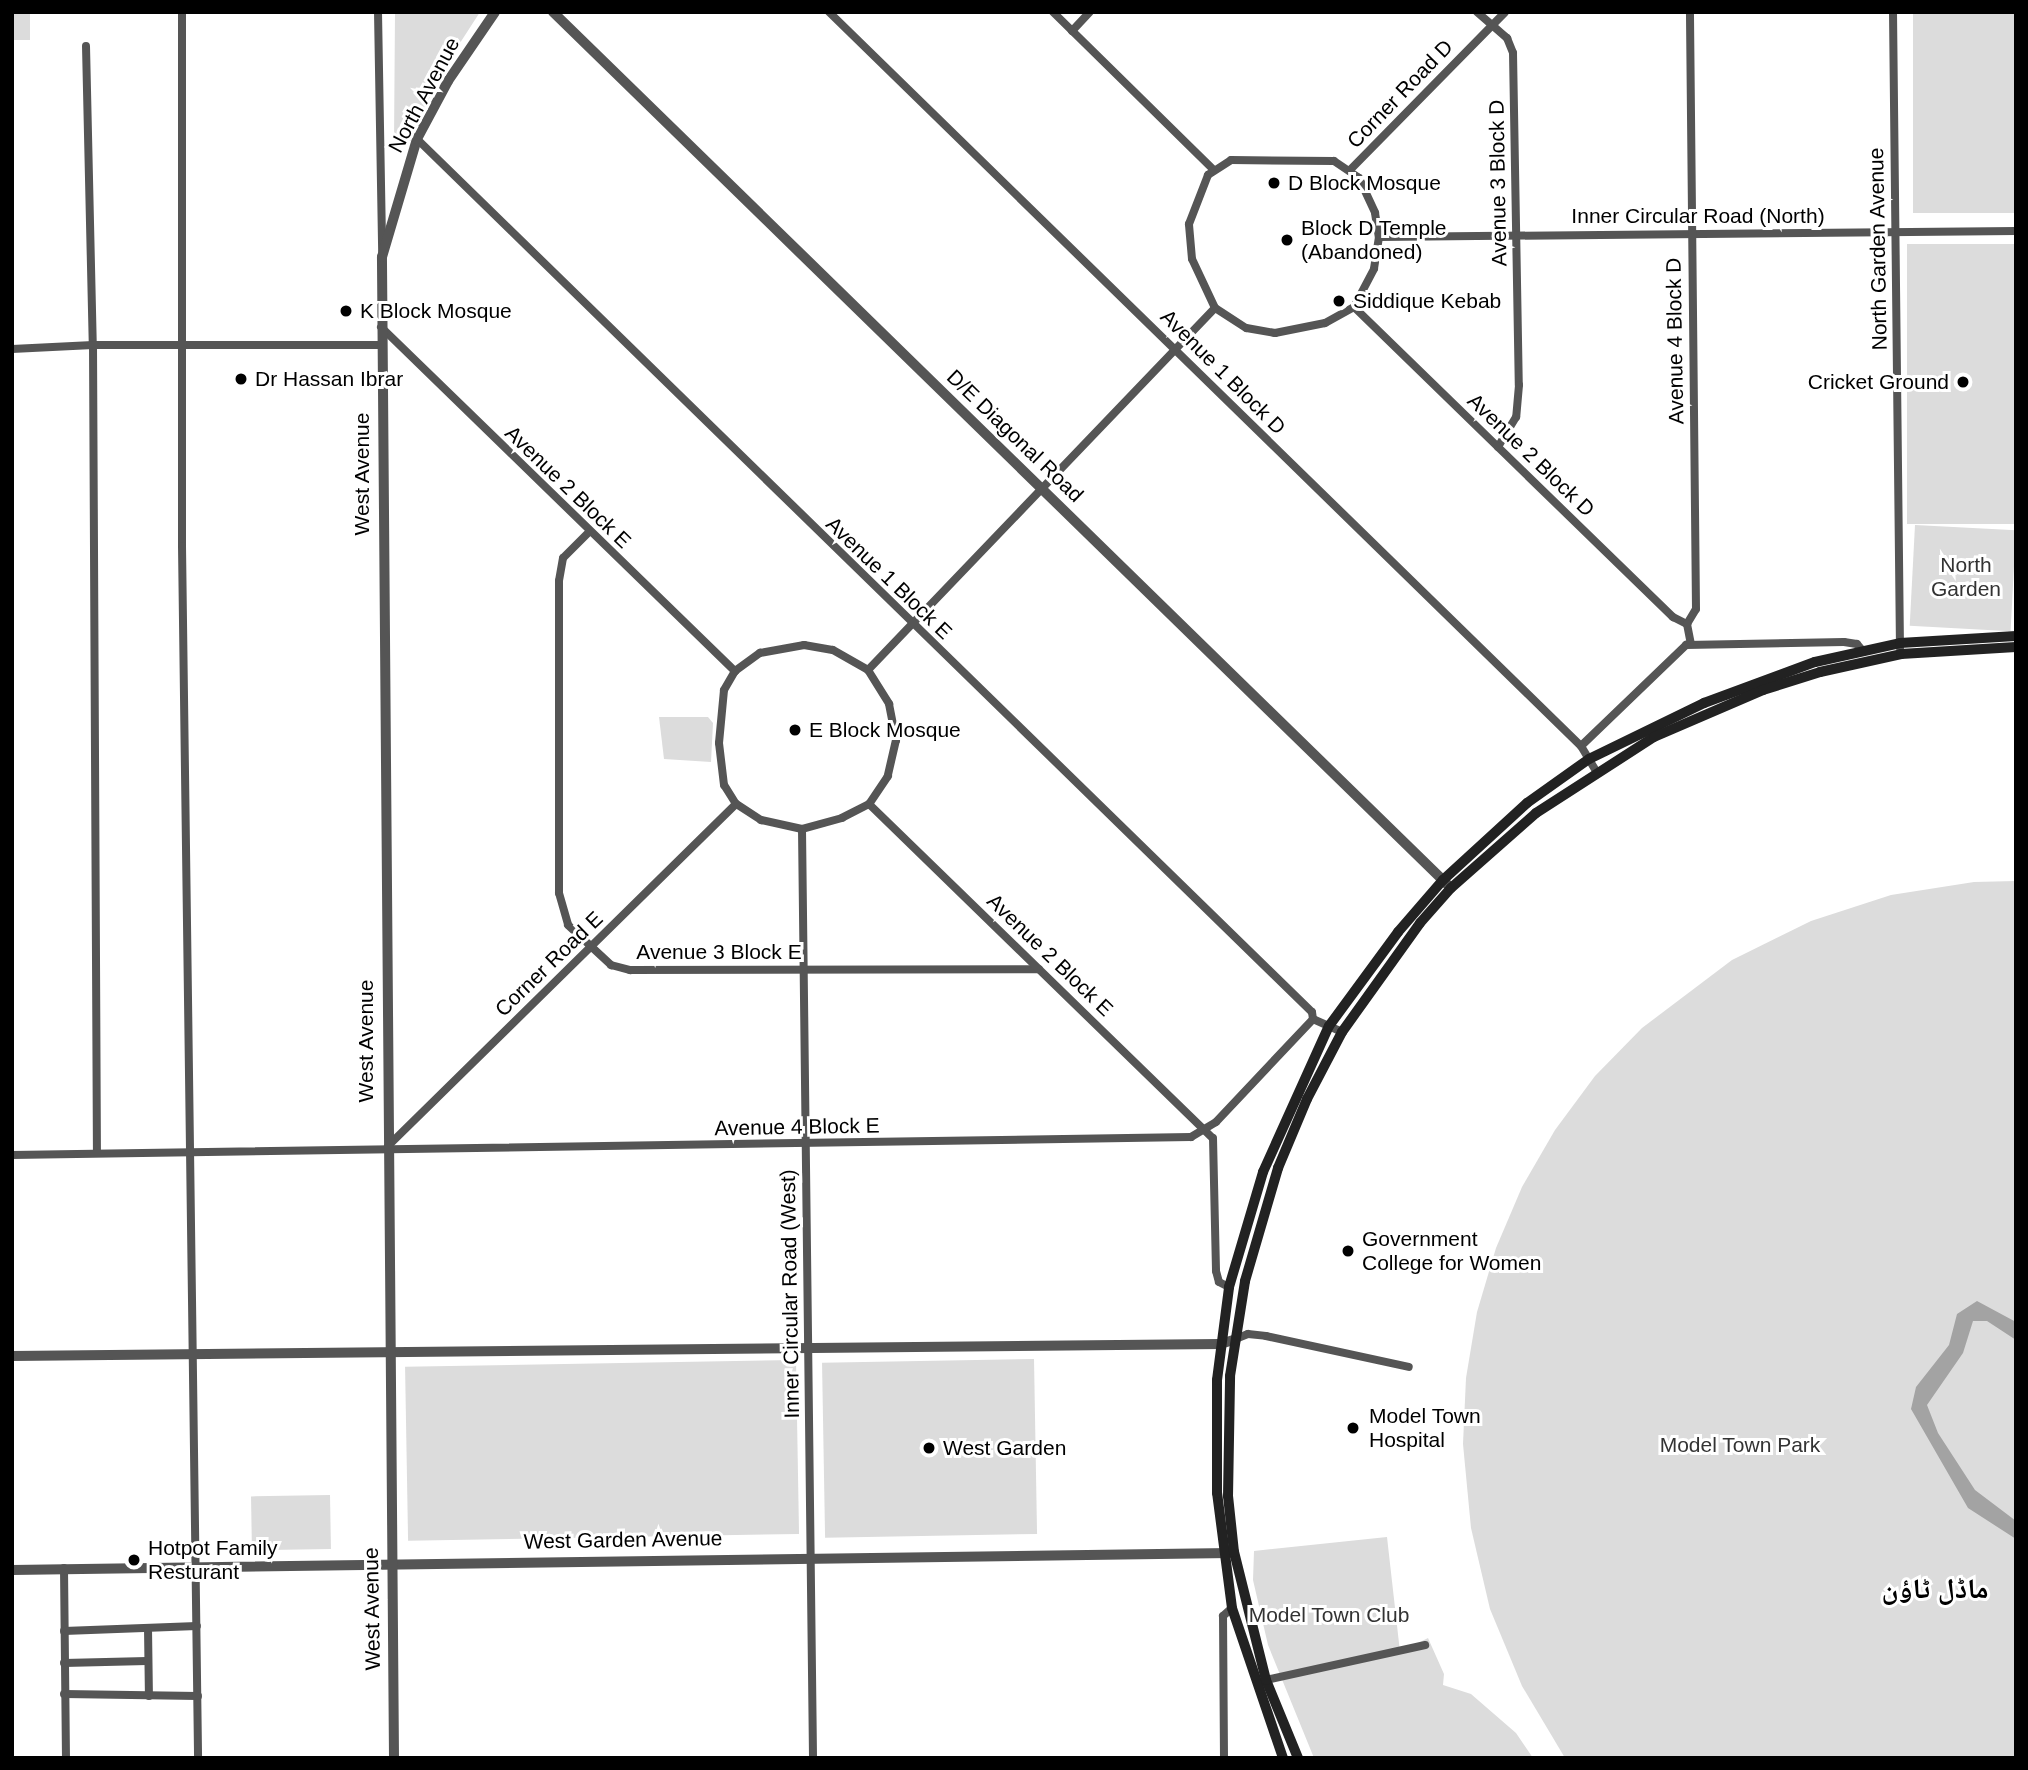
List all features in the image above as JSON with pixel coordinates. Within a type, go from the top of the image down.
[{"type":"main road","points":[[1298,1758],[1266,1680],[1228,1553],[1233,1340],[1252,1251],[1278,1168],[1307,1099],[1342,1032],[1447,884],[1536,813],[1596,771],[1654,737],[1763,690],[1900,649],[2016,636]]},
{"type":"main road","points":[[1283,1758],[1233,1608],[1216,1441],[1220,1344],[1229,1287],[1276,1139],[1329,1026],[1398,932],[1527,803],[1589,759],[1760,679],[1862,650],[2016,647]]},
{"type":"street","points":[[182,12],[182,546],[198,1758]]},
{"type":"street","points":[[377,12],[383,257]]},
{"type":"street","name":"North Avenue","points":[[380,325],[383,257],[417,139],[448,81],[495,12]]},
{"type":"street","name":"D/E Diagonal Road","points":[[553,12],[1447,884]]},
{"type":"street","name":"Avenue 1 Block D","points":[[829,12],[1581,746],[1596,771]]},
{"type":"street","points":[[1053,12],[1213,169]]},
{"type":"street","points":[[1072,31],[1090,12]]},
{"type":"street","name":"Avenue 3 Block D","points":[[1477,12],[1507,38],[1513,53],[1518,234],[1518,401],[1512,427],[1498,447]]},
{"type":"street","name":"Corner Road D","points":[[1350,170],[1505,12]]},
{"type":"street","name":"Avenue 4 Block D","points":[[1687,624],[1696,609],[1690,12]]},
{"type":"street","name":"North Garden Avenue","points":[[1893,12],[1900,649]]},
{"type":"street","points":[[86,46],[93,345],[97,1153]]},
{"type":"street","name":"Avenue 1 Block E","points":[[417,139],[912,626],[1312,1012],[1313,1019],[1342,1032]]},
{"type":"street","points":[[1241,160],[1334,161],[1350,170],[1365,189],[1379,237],[1374,270],[1354,307],[1325,323],[1275,333],[1246,328],[1214,308],[1192,260],[1189,224],[1198,194],[1213,169],[1241,160]]},
{"type":"street","name":"Inner Circular Road (North)","points":[[1379,237],[2016,231]]},
{"type":"street","name":"Avenue 2 Block D","points":[[1354,307],[1673,617],[1687,624]]},
{"type":"street","points":[[867,670],[1043,490],[1214,308]]},
{"type":"street","name":"West Avenue","points":[[380,325],[394,1758]]},
{"type":"street","name":"Avenue 2 Block E","points":[[380,325],[588,533],[735,671]]},
{"type":"street","points":[[12,349],[93,345],[380,345]]},
{"type":"street","name":"Avenue 3 Block E","points":[[588,533],[563,558],[559,581],[559,893],[568,925],[611,965],[630,970],[1039,969]]},
{"type":"street","points":[[1687,624],[1691,643]]},
{"type":"street","points":[[1581,746],[1673,654],[1691,643],[1844,642],[1857,644],[1862,650]]},
{"type":"street","points":[[804,645],[833,650],[867,670],[889,704],[896,740],[888,776],[869,804],[842,818],[802,829],[761,820],[736,804],[724,785],[719,743],[724,690],[735,671],[760,653],[804,645]]},
{"type":"street","name":"Corner Road E","points":[[386,1148],[736,804]]},
{"type":"street","name":"Avenue 2 Block E","points":[[869,804],[1207,1131]]},
{"type":"street","name":"Inner Circular Road (West)","points":[[802,829],[813,1758]]},
{"type":"street","points":[[1229,1287],[1219,1282],[1216,1271],[1216,1143],[1207,1131],[1313,1019]]},
{"type":"street","name":"Avenue 4 Block E","points":[[12,1155],[192,1149],[804,1145],[1191,1137],[1207,1131]]},
{"type":"street","points":[[12,1356],[1220,1344],[1248,1334],[1409,1367]]},
{"type":"street","name":"West Garden Avenue","points":[[12,1570],[390,1561],[1228,1553]]},
{"type":"street","points":[[64,1568],[66,1758]]},
{"type":"street","points":[[1224,1758],[1223,1616],[1233,1608]]},
{"type":"street","points":[[64,1631],[197,1626]]},
{"type":"street","points":[[148,1628],[149,1696]]},
{"type":"street","points":[[1266,1680],[1425,1644]]},
{"type":"street","points":[[64,1663],[147,1661]]},
{"type":"street","points":[[64,1694],[198,1696]]},
{"type":"green space","points":[[12,12],[30,12],[30,40],[12,40]]},
{"type":"green space","points":[[395,12],[480,12],[440,74],[410,142],[394,141]]},
{"type":"green space","points":[[1913,12],[2016,12],[2016,213],[1913,213]]},
{"type":"green space","name":"Cricket Ground","points":[[1907,244],[2016,244],[2016,524],[1907,524]]},
{"type":"green space","name":"North Garden","points":[[1915,525],[2016,530],[2011,631],[1910,626]]},
{"type":"green space","points":[[659,717],[708,717],[713,723],[711,762],[664,759]]},
{"type":"green space","name":"Model Town Park","points":[[2016,881],[2016,1758],[1565,1758],[1522,1686],[1490,1609],[1471,1528],[1463,1444],[1466,1378],[1477,1312],[1496,1248],[1522,1187],[1555,1130],[1595,1076],[1642,1028],[1732,960],[1811,921],[1891,895],[1974,882]]},
{"type":"green space","name":"West Garden","points":[[1034,1359],[1037,1534],[825,1538],[822,1363]]},
{"type":"green space","points":[[796,1360],[799,1534],[408,1541],[405,1367]]},
{"type":"green space","points":[[330,1495],[331,1549],[252,1550],[251,1496]]},
{"type":"green space","name":"Model Town Club","points":[[1387,1537],[1400,1652],[1428,1638],[1444,1674],[1443,1685],[1471,1694],[1516,1733],[1533,1758],[1314,1758],[1268,1645],[1253,1580],[1254,1551]]},
{"type":"shaded area","points":[[1977,1301],[2016,1322],[2016,1340],[1987,1321],[1973,1321],[1963,1353],[1927,1405],[1938,1433],[1975,1490],[2016,1521],[2016,1539],[1968,1508],[1911,1409],[1916,1387],[1949,1345],[1957,1314]]},
{"type":"place","name":"D Block Mosque","points":[[1274,183]]},
{"type":"place","name":"Block D Temple (Abandoned)","points":[[1287,240]]},
{"type":"place","name":"Siddique Kebab","points":[[1339,301]]},
{"type":"place","name":"K Block Mosque","points":[[346,311]]},
{"type":"place","name":"Dr Hassan Ibrar","points":[[241,379]]},
{"type":"place","name":"Cricket Ground","points":[[1963,382]]},
{"type":"place","name":"E Block Mosque","points":[[795,730]]},
{"type":"place","name":"Government College for Women","points":[[1348,1251]]},
{"type":"place","name":"Model Town Hospital","points":[[1353,1428]]},
{"type":"place","name":"West Garden","points":[[929,1448]]},
{"type":"place","name":"Hotpot Family Resturant","points":[[134,1560]]},
{"type":"district","name":"ماڈل ٹاؤن","points":[[1935,1589]]}]
